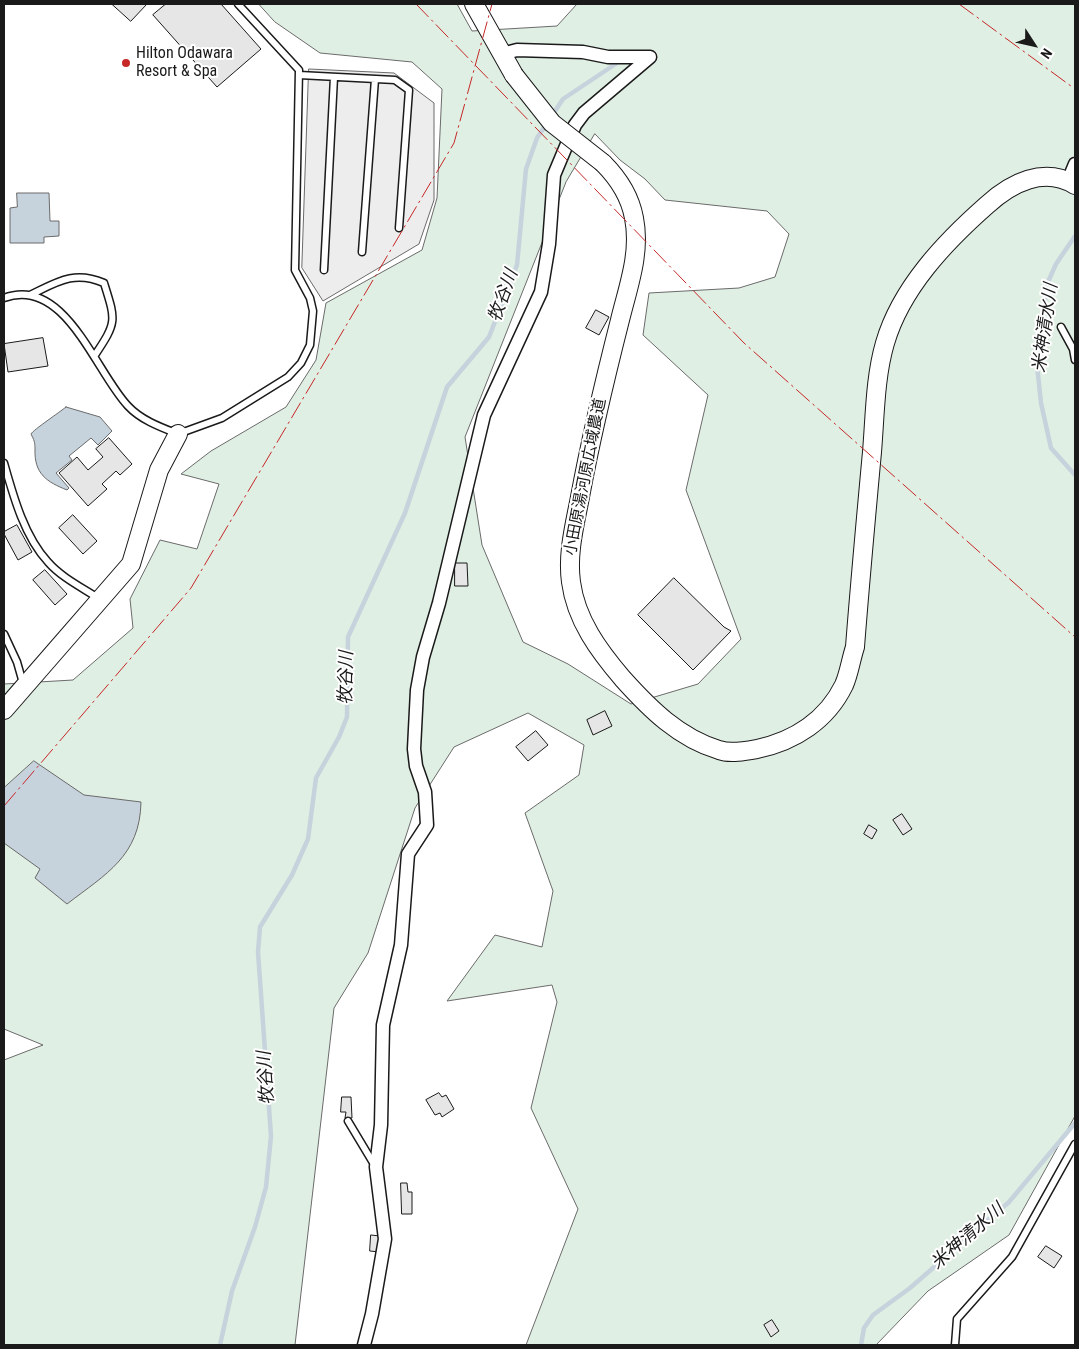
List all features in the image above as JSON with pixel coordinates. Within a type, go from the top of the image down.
[{"type":"street","name":"小田原湯河原広域農道","points":[[474,4],[514,75],[552,123],[603,164],[622,185],[629,199],[634,219],[634,262],[584,474],[570,549],[570,581],[576,606],[606,659],[646,704],[686,735],[722,751],[767,747],[801,732],[827,711],[844,684],[854,648],[878,387],[885,343],[904,300],[930,262],[958,230],[996,196],[1021,182],[1035,177],[1050,176],[1072,183]]},
{"type":"street","points":[[364,1345],[372,1314],[385,1239],[376,1167],[381,1125],[383,1025],[401,946],[408,854],[427,826],[425,792],[416,766],[414,749],[417,690],[423,657],[439,603],[469,485],[476,441],[489,401],[540,292],[549,244],[554,175],[575,125],[584,112],[650,57],[608,57],[583,52],[518,50],[502,54]]},
{"type":"street","points":[[1072,183],[1075,164]]},
{"type":"street","points":[[4,710],[132,564],[159,470],[178,434]]},
{"type":"lane","points":[[4,298],[10,295],[30,295],[45,301],[64,317],[85,340],[128,405],[142,418],[178,434],[222,418],[288,377],[301,363],[310,345],[313,311],[310,298],[295,270],[299,70],[238,4]]},
{"type":"lane","points":[[299,75],[395,80],[409,90],[399,228]]},
{"type":"lane","points":[[324,270],[334,77]]},
{"type":"lane","points":[[362,252],[375,79]]},
{"type":"lane","points":[[30,295],[63,280],[88,276],[104,283],[114,316],[111,331],[95,355]]},
{"type":"lane","points":[[1061,327],[1073,349],[1075,360]]},
{"type":"lane","points":[[4,463],[11,488],[29,533],[47,562],[74,583],[101,600]]},
{"type":"lane","points":[[4,634],[17,662],[24,686]]},
{"type":"lane","points":[[348,1121],[376,1167]]},
{"type":"lane","points":[[955,1345],[957,1319],[1012,1257],[1075,1144]]},
{"type":"green space","points":[[259,4],[457,4],[472,31],[557,26],[577,4],[1075,4],[1075,1116],[1009,1235],[928,1291],[876,1345],[526,1345],[578,1209],[531,1108],[557,1002],[552,985],[447,1001],[495,935],[542,947],[553,891],[525,813],[579,775],[584,745],[528,713],[454,747],[415,808],[368,953],[334,1008],[295,1345],[4,1345],[4,1060],[43,1045],[4,1029],[4,684],[73,680],[133,628],[130,599],[160,540],[197,549],[219,484],[181,474],[211,451],[286,407],[316,360],[326,303],[422,250],[437,198],[442,89],[412,62],[320,53],[275,22]],"holes":[[[595,134],[620,160],[645,179],[665,200],[767,211],[789,234],[775,277],[739,288],[649,293],[643,335],[708,395],[686,490],[741,639],[698,684],[631,704],[568,664],[523,642],[482,545],[465,437],[566,182]]]},
{"type":"shaded area","points":[[309,69],[394,73],[434,103],[434,200],[419,244],[323,301],[302,268]]},
{"type":"shaded area","points":[[17,193],[49,193],[50,221],[59,221],[59,236],[44,237],[44,243],[10,243],[10,208],[17,207]]},
{"type":"shaded area","points":[[66,407],[100,417],[112,431],[98,445],[91,438],[69,456],[72,460],[56,473],[69,488],[67,490],[53,484],[39,471],[35,458],[35,443],[31,434]]},
{"type":"shaded area","points":[[34,761],[84,795],[141,802],[139,821],[127,850],[107,873],[67,904],[35,878],[40,869],[4,843],[4,788]]},
{"type":"building","points":[[112,4],[147,4],[131,21]]},
{"type":"building","points":[[166,4],[221,4],[261,49],[217,87],[153,15]]},
{"type":"building","points":[[596,310],[609,317],[599,335],[586,328]]},
{"type":"building","points":[[43,338],[48,366],[8,372],[4,344]]},
{"type":"building","points":[[109,438],[132,464],[120,475],[116,471],[102,484],[107,489],[88,506],[59,473],[77,457],[88,470],[103,457],[96,449]]},
{"type":"building","points":[[73,515],[97,541],[83,554],[59,528]]},
{"type":"building","points":[[17,525],[32,552],[18,560],[4,534],[4,532]]},
{"type":"building","points":[[455,563],[467,563],[468,586],[455,586]]},
{"type":"building","points":[[45,570],[67,594],[55,605],[33,580]]},
{"type":"building","points":[[674,578],[724,627],[731,631],[693,670],[638,615]]},
{"type":"building","points":[[605,711],[612,726],[593,735],[587,720]]},
{"type":"building","points":[[536,731],[548,745],[528,761],[516,747]]},
{"type":"building","points":[[902,814],[912,829],[903,835],[893,820]]},
{"type":"building","points":[[869,825],[877,830],[872,839],[864,834]]},
{"type":"building","points":[[439,1093],[442,1097],[446,1095],[454,1109],[442,1117],[440,1113],[435,1115],[426,1100]]},
{"type":"building","points":[[342,1097],[351,1097],[352,1118],[345,1118],[346,1112],[341,1112]]},
{"type":"building","points":[[401,1183],[407,1183],[408,1192],[412,1192],[412,1214],[402,1214]]},
{"type":"building","points":[[371,1235],[380,1236],[379,1252],[370,1251]]},
{"type":"building","points":[[1046,1246],[1062,1256],[1054,1268],[1038,1257]]},
{"type":"building","points":[[772,1320],[779,1331],[771,1337],[764,1325]]},
{"type":"waterway","name":"牧谷川","points":[[551,117],[563,99],[617,63]]},
{"type":"waterway","name":"牧谷川","points":[[220,1345],[232,1291],[255,1227],[266,1187],[271,1136],[258,952],[260,927],[292,875],[308,839],[316,778],[339,737],[347,717],[348,637],[405,513],[447,387],[489,337],[517,265],[526,169],[537,138],[547,123]]},
{"type":"waterway","name":"米神清水川","points":[[1075,236],[1056,264],[1048,282],[1041,323],[1037,365],[1041,403],[1051,448],[1075,475]]},
{"type":"waterway","name":"米神清水川","points":[[861,1345],[864,1328],[873,1315],[910,1288],[1009,1202],[1075,1123]]},
{"type":"power","points":[[416,4],[744,343],[1075,637]]},
{"type":"power","points":[[4,806],[191,588],[454,143],[492,4]]},
{"type":"power","points":[[959,4],[1075,89]]},
{"type":"place","name":"Hilton Odawara Resort & Spa","points":[[126,63]]}]
